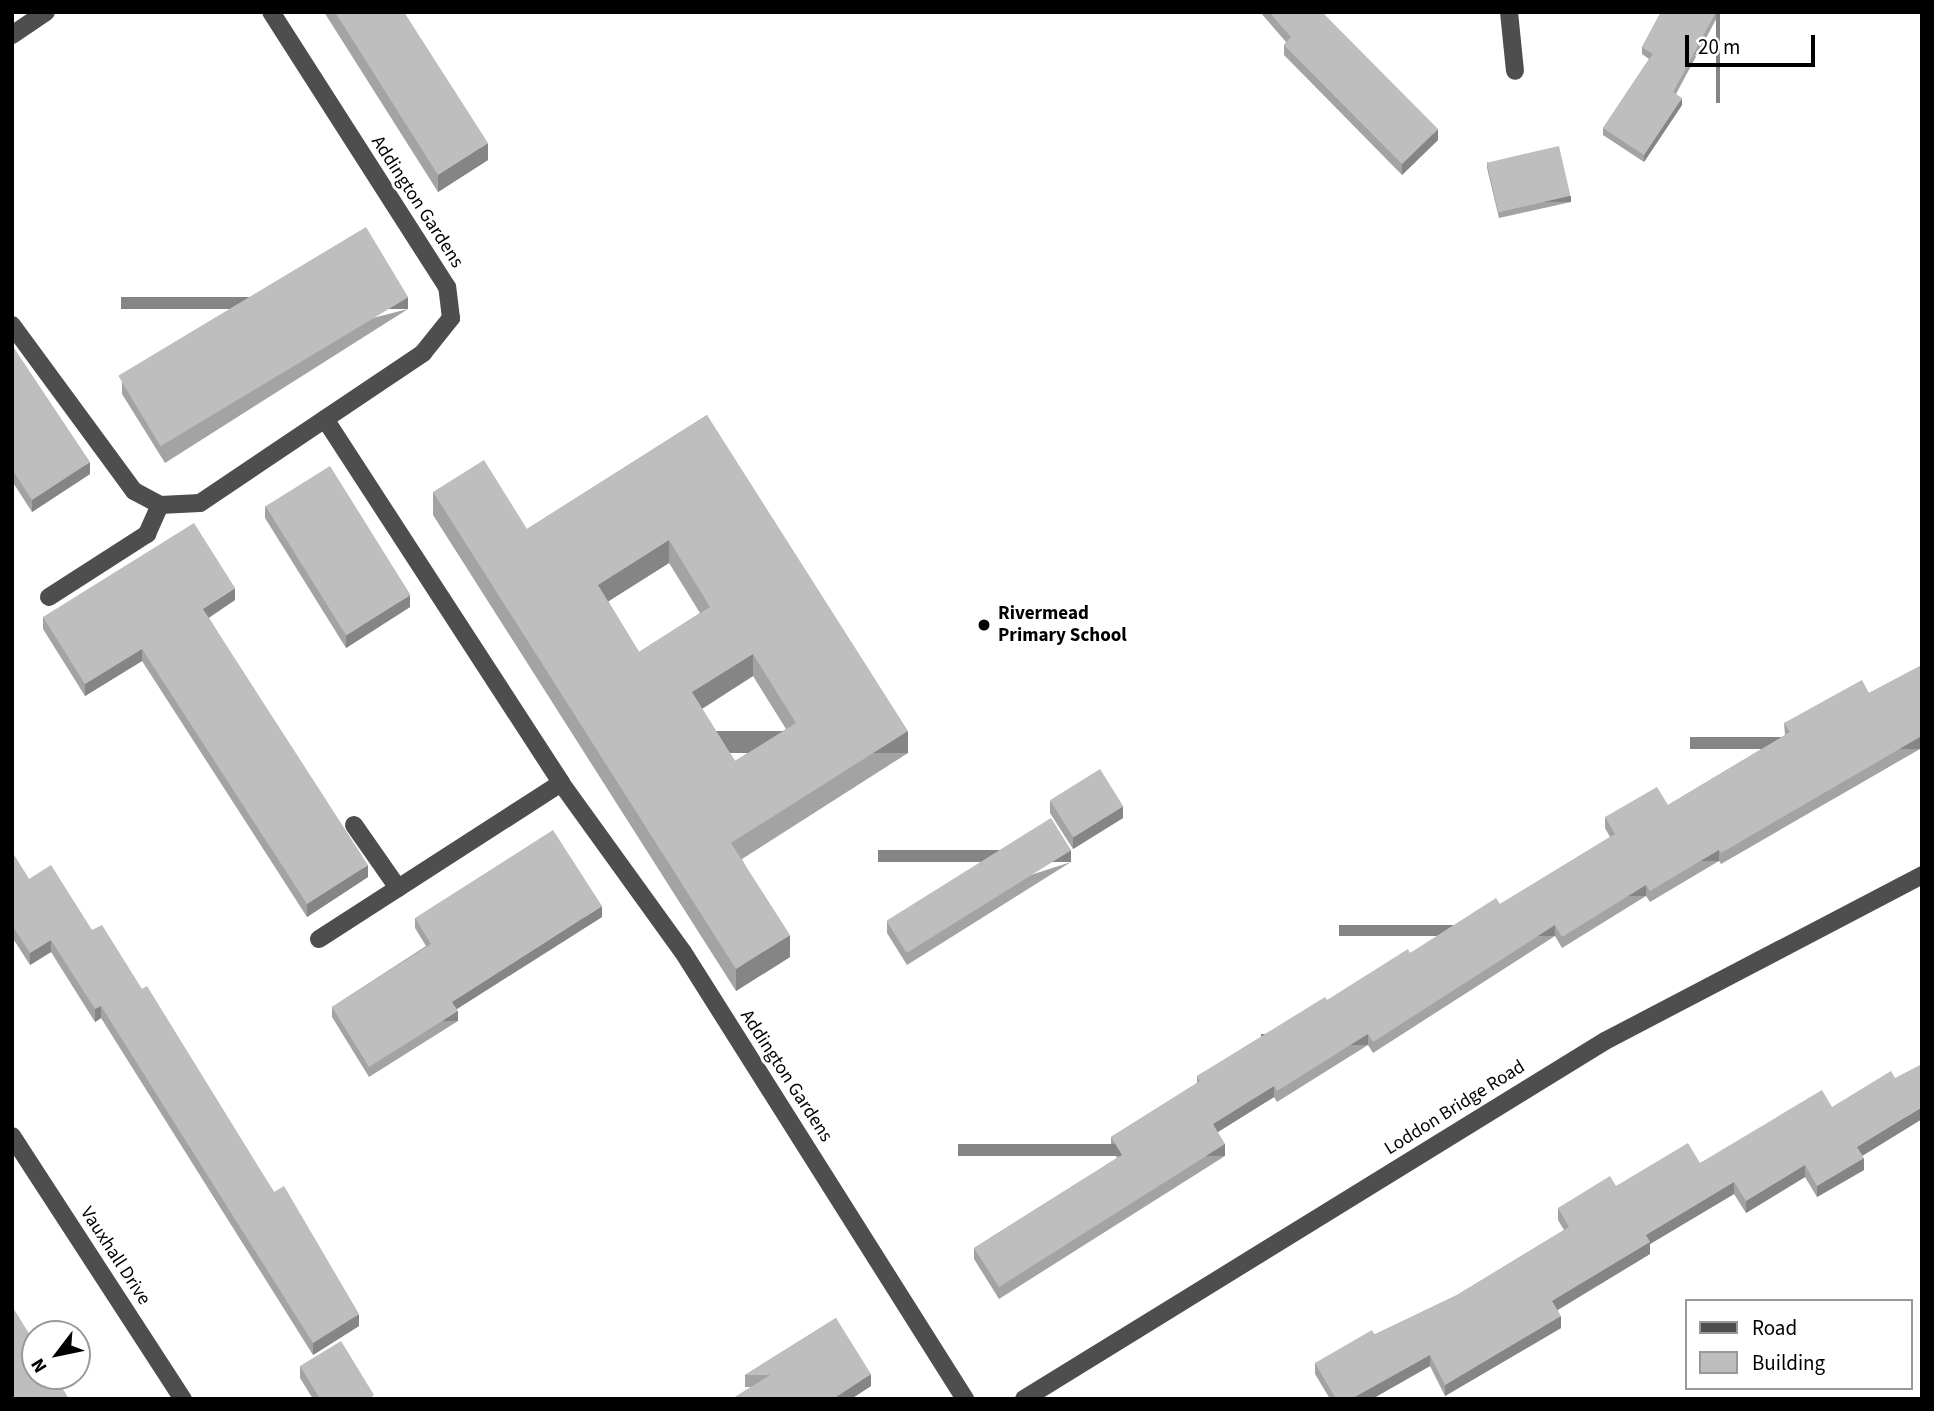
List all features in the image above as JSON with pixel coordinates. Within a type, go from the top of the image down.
[{"type":"street","points":[[12,35],[46,12]]},
{"type":"street","name":"Addington Gardens","points":[[160,505],[200,503],[423,353],[451,318],[447,287],[271,12]]},
{"type":"street","points":[[1509,12],[1515,71]]},
{"type":"street","points":[[12,325],[134,491],[160,505],[147,534],[49,597]]},
{"type":"street","name":"Addington Gardens","points":[[325,419],[561,783],[683,952],[965,1399]]},
{"type":"street","points":[[319,939],[561,783]]},
{"type":"street","points":[[354,825],[398,888]]},
{"type":"street","name":"Loddon Bridge Road","points":[[1024,1399],[1605,1041],[1922,875]]},
{"type":"street","name":"Vauxhall Drive","points":[[12,1136],[183,1399]]},
{"type":"building","points":[[335,12],[404,12],[488,143],[438,175]]},
{"type":"building","points":[[1269,12],[1322,12],[1438,129],[1402,164],[1284,45],[1291,37]]},
{"type":"building","points":[[1661,12],[1716,12],[1673,92],[1682,98],[1644,155],[1603,128],[1653,54],[1642,47]]},
{"type":"building","points":[[1559,146],[1570,196],[1498,212],[1487,163]]},
{"type":"building","points":[[366,227],[408,297],[161,446],[118,376]]},
{"type":"building","points":[[12,345],[90,462],[32,500],[12,469]]},
{"type":"building","points":[[707,415],[908,731],[731,843],[790,935],[736,969],[433,492],[484,460],[527,529]],"holes":[[[669,540],[710,607],[639,652],[598,585]],[[753,654],[796,723],[735,761],[692,692]]]},
{"type":"building","points":[[330,466],[411,595],[346,635],[266,506]]},
{"type":"building","points":[[194,523],[235,588],[203,609],[368,865],[307,904],[142,649],[85,684],[43,617]]},
{"type":"building","points":[[1922,665],[1922,741],[1920,737],[1721,853],[1719,850],[1650,891],[1646,885],[1562,937],[1555,925],[1373,1042],[1368,1034],[1277,1091],[1274,1086],[1213,1124],[1225,1144],[999,1287],[974,1248],[1122,1155],[1111,1137],[1200,1081],[1197,1076],[1408,949],[1410,953],[1496,898],[1500,904],[1615,834],[1605,817],[1657,787],[1668,805],[1790,732],[1784,723],[1862,680],[1869,693]]},
{"type":"building","points":[[1100,769],[1123,806],[1073,838],[1050,800]]},
{"type":"building","points":[[1051,818],[1071,850],[907,953],[886,921]]},
{"type":"building","points":[[553,830],[602,906],[452,1002],[458,1011],[369,1067],[332,1007],[431,944],[415,918]]},
{"type":"building","points":[[12,852],[29,879],[51,865],[92,930],[102,925],[142,989],[147,986],[274,1192],[284,1186],[359,1314],[313,1343],[101,1006],[95,1009],[51,940],[30,953],[12,925]]},
{"type":"building","points":[[1922,1064],[1922,1107],[1857,1147],[1864,1158],[1817,1186],[1805,1165],[1746,1201],[1734,1182],[1646,1235],[1650,1242],[1552,1301],[1561,1316],[1445,1385],[1430,1355],[1351,1399],[1336,1399],[1315,1363],[1372,1330],[1375,1335],[1457,1295],[1569,1227],[1558,1208],[1610,1176],[1616,1186],[1688,1143],[1700,1163],[1822,1090],[1832,1107],[1891,1071],[1895,1078]]},
{"type":"building","points":[[12,1306],[21,1320],[21,1390],[64,1390],[69,1399],[16,1399],[12,1393]]},
{"type":"building","points":[[836,1318],[871,1374],[833,1399],[732,1399],[770,1375],[745,1375]]},
{"type":"building","points":[[341,1341],[374,1395],[369,1399],[320,1399],[300,1366]]},
{"type":"place","name":"Rivermead Primary School","points":[[984,625]]}]
